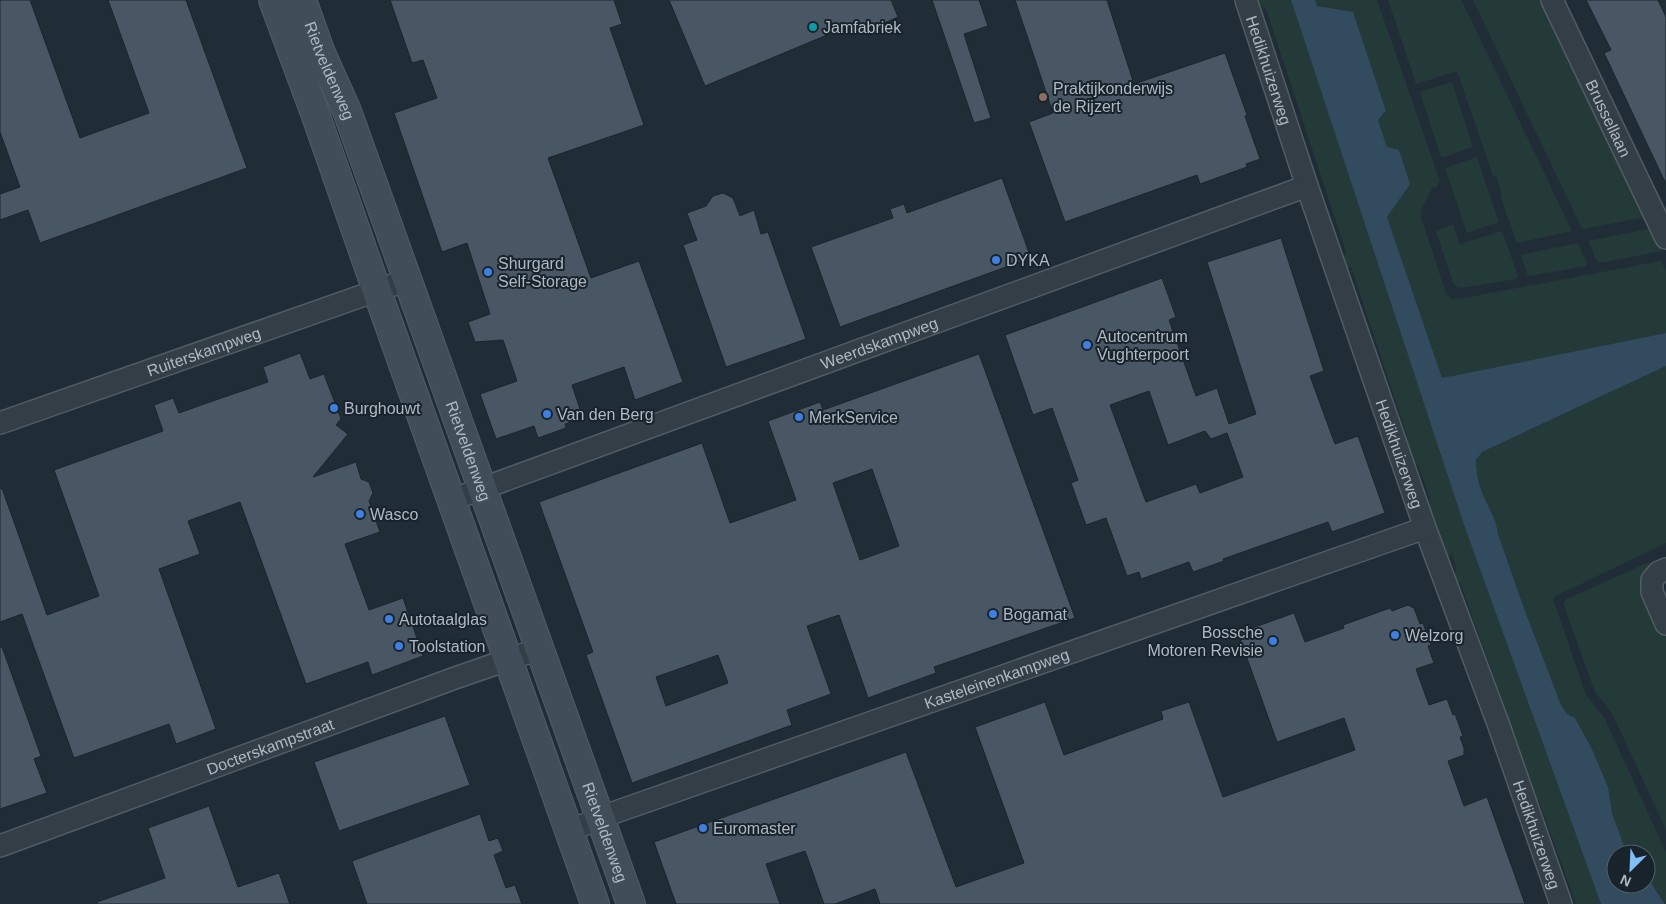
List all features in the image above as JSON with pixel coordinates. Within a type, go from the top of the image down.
[{"type":"main road","name":"Rietveldenweg","points":[[273,0],[316,116],[376,291],[595,904]]},
{"type":"main road","name":"Rietveldenweg","points":[[302,0],[321,53],[346,111],[631,904]]},
{"type":"street","name":"Hedikhuizerweg","points":[[1246,0],[1307,186],[1425,528],[1499,726],[1561,904]]},
{"type":"street","name":"Brussellaan","points":[[1552,0],[1666,238]]},
{"type":"street","name":"Weerdskampweg","points":[[451,500],[1307,186]]},
{"type":"street","name":"Ruiterskampweg","points":[[0,423],[407,280]]},
{"type":"street","name":"Kasteleinenkampweg","points":[[568,831],[600,818],[1425,528]]},
{"type":"street","points":[[1666,569],[1659,572],[1652,580],[1652,592],[1666,624]]},
{"type":"street","name":"Docterskampstraat","points":[[0,846],[539,649]]},
{"type":"green space","points":[[1258,0],[1291,0],[1464,525],[1601,904],[1576,904],[1539,801],[1525,795],[1521,784],[1527,770],[1460,582],[1454,591],[1449,584],[1457,568],[1451,554],[1446,565],[1427,512],[1430,498],[1418,465],[1404,458],[1400,449],[1407,435],[1351,267],[1349,267],[1345,276],[1340,266],[1346,252],[1266,9],[1258,5]]},
{"type":"green space","points":[[1315,0],[1377,0],[1440,181],[1436,188],[1433,187],[1420,212],[1446,293],[1451,299],[1661,261],[1666,271],[1666,333],[1442,378],[1387,217],[1387,147],[1378,120],[1386,111],[1353,13],[1317,6]]},
{"type":"green space","points":[[1388,0],[1460,0],[1463,3],[1572,231],[1517,243],[1500,196],[1502,195],[1496,175],[1493,176],[1457,71],[1416,84]]},
{"type":"green space","points":[[1473,0],[1543,0],[1646,216],[1582,229]]},
{"type":"green space","points":[[1452,82],[1473,147],[1441,158],[1420,92]]},
{"type":"green space","points":[[1477,157],[1499,222],[1467,233],[1445,168]]},
{"type":"green space","points":[[1453,224],[1460,244],[1502,231],[1518,276],[1516,279],[1463,288],[1457,287],[1453,283],[1436,231]]},
{"type":"green space","points":[[1652,228],[1662,251],[1600,263],[1596,259],[1588,241]]},
{"type":"green space","points":[[1578,243],[1587,262],[1586,266],[1530,276],[1527,274],[1521,255]]},
{"type":"green space","points":[[1666,366],[1666,543],[1553,599],[1586,695],[1604,717],[1666,852],[1666,904],[1656,890],[1656,844],[1623,844],[1612,814],[1608,787],[1592,749],[1575,718],[1567,714],[1561,705],[1525,611],[1498,534],[1495,520],[1481,490],[1476,460],[1482,452]]},
{"type":"green space","points":[[1649,562],[1651,568],[1643,588],[1666,637],[1666,830],[1612,713],[1595,692],[1564,606],[1564,602],[1567,599]]},
{"type":"water","points":[[1291,0],[1315,0],[1317,6],[1353,12],[1386,111],[1378,120],[1387,147],[1399,150],[1410,184],[1387,217],[1442,378],[1666,333],[1666,366],[1482,452],[1476,460],[1481,490],[1495,520],[1498,534],[1525,611],[1561,705],[1567,714],[1575,718],[1592,749],[1608,787],[1612,813],[1623,844],[1606,844],[1606,894],[1656,894],[1656,890],[1665,904],[1601,904],[1464,525]]},
{"type":"building","points":[[0,0],[30,0],[80,138],[149,113],[108,0],[186,0],[247,168],[40,243],[28,210],[0,220],[0,194],[20,187],[0,132]]},
{"type":"building","points":[[390,0],[614,0],[622,24],[610,28],[644,125],[548,158],[591,278],[639,261],[683,382],[635,400],[624,367],[572,385],[583,418],[565,424],[566,428],[538,438],[534,426],[496,439],[480,394],[517,381],[503,340],[475,342],[468,322],[490,314],[467,243],[442,252],[394,113],[437,98],[423,60],[412,63]]},
{"type":"building","points":[[669,0],[891,0],[898,17],[862,33],[858,22],[705,86]]},
{"type":"building","points":[[932,0],[979,0],[988,26],[964,34],[991,118],[974,123]]},
{"type":"building","points":[[1015,0],[1107,0],[1134,84],[1225,53],[1260,159],[1246,164],[1247,167],[1200,184],[1197,175],[1065,222],[1029,122],[1053,113]]},
{"type":"building","points":[[1586,0],[1658,0],[1666,17],[1666,184],[1604,53],[1611,50]]},
{"type":"building","points":[[1002,178],[1031,258],[840,327],[811,247],[893,218],[890,209],[904,204],[907,213]]},
{"type":"building","points":[[723,193],[733,198],[740,216],[754,210],[761,234],[768,232],[806,339],[726,367],[683,245],[697,240],[687,213],[706,206],[713,196]]},
{"type":"building","points":[[1281,238],[1324,371],[1310,376],[1335,444],[1358,436],[1385,513],[1332,532],[1328,522],[1223,559],[1224,561],[1193,572],[1189,562],[1141,579],[1139,572],[1127,576],[1106,518],[1086,525],[1071,483],[1078,480],[1052,408],[1033,415],[1005,335],[1162,278],[1176,317],[1169,320],[1196,396],[1217,388],[1229,424],[1256,414],[1207,262]],"holes":[[[1149,391],[1168,445],[1205,431],[1211,439],[1227,433],[1243,477],[1200,493],[1196,484],[1146,502],[1110,405]]]},
{"type":"building","points":[[300,353],[310,379],[324,374],[341,419],[336,425],[348,434],[313,477],[356,462],[361,479],[369,482],[373,493],[369,501],[380,532],[345,544],[369,610],[403,598],[423,656],[372,675],[368,662],[306,684],[240,502],[188,521],[200,554],[159,569],[216,729],[176,744],[169,724],[74,758],[22,614],[0,622],[0,489],[2,488],[47,615],[99,596],[54,470],[163,431],[154,405],[173,398],[179,413],[268,382],[263,367]]},
{"type":"building","points":[[979,354],[1075,618],[934,667],[936,673],[868,698],[839,615],[807,626],[831,694],[787,710],[792,725],[632,783],[586,655],[593,652],[539,502],[702,443],[730,523],[796,500],[768,421],[820,402],[823,410]],"holes":[[[872,469],[899,546],[860,560],[833,483]],[[718,655],[728,683],[666,706],[656,677]]]},
{"type":"building","points":[[1408,605],[1414,608],[1420,624],[1423,623],[1431,645],[1428,646],[1434,663],[1416,669],[1429,705],[1447,699],[1463,736],[1460,737],[1464,748],[1464,755],[1448,761],[1464,806],[1487,797],[1525,904],[880,904],[875,889],[835,904],[824,904],[805,851],[766,864],[780,904],[676,904],[654,842],[906,752],[956,887],[1024,863],[975,727],[1045,702],[1064,755],[1163,719],[1161,711],[1189,702],[1223,797],[1355,750],[1344,718],[1277,742],[1238,633],[1294,613],[1305,642],[1344,628],[1343,625],[1390,608],[1392,611]]},
{"type":"building","points":[[0,647],[2,647],[41,756],[34,759],[47,793],[0,809]]},
{"type":"building","points":[[445,716],[470,785],[339,831],[314,762]]},
{"type":"building","points":[[209,806],[238,887],[279,873],[290,904],[97,904],[97,902],[165,878],[148,828]]},
{"type":"building","points":[[480,814],[489,841],[498,838],[503,851],[494,855],[506,888],[515,885],[522,904],[367,904],[352,861]]},
{"type":"place","name":"Jamfabriek","points":[[813,27]]},
{"type":"place","name":"Praktijkonderwijs de Rijzert","points":[[1043,97]]},
{"type":"place","name":"DYKA","points":[[996,260]]},
{"type":"place","name":"Shurgard Self-Storage","points":[[488,272]]},
{"type":"place","name":"Autocentrum Vughterpoort","points":[[1087,345]]},
{"type":"place","name":"Burghouwt","points":[[334,408]]},
{"type":"place","name":"Van den Berg","points":[[547,414]]},
{"type":"place","name":"MerkService","points":[[799,417]]},
{"type":"place","name":"Wasco","points":[[360,514]]},
{"type":"place","name":"Bogamat","points":[[993,614]]},
{"type":"place","name":"Autotaalglas","points":[[389,619]]},
{"type":"place","name":"Welzorg","points":[[1395,635]]},
{"type":"place","name":"Bossche Motoren Revisie","points":[[1273,641]]},
{"type":"place","name":"Toolstation","points":[[399,646]]},
{"type":"place","name":"Euromaster","points":[[703,828]]}]
